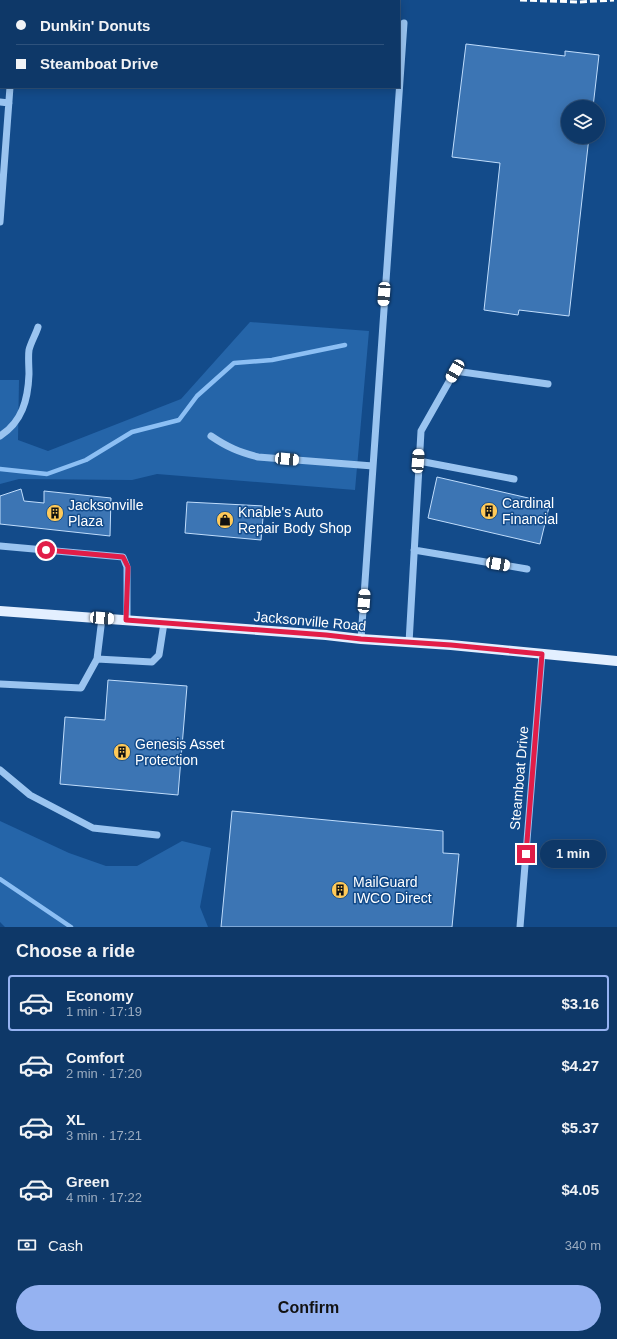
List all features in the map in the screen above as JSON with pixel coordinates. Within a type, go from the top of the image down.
[{"type":"main road","name":"Jacksonville Road","points":[[0,611],[451,645],[617,661]]},
{"type":"street","points":[[400,80],[404,23]]},
{"type":"street","points":[[0,222],[1,190],[10,88]]},
{"type":"street","points":[[361,639],[399,88]]},
{"type":"street","points":[[0,102],[9,103]]},
{"type":"street","points":[[0,436],[9,430],[20,416],[25,400],[29,350],[38,327]]},
{"type":"street","points":[[409,643],[418,461],[421,431],[455,371],[548,384]]},
{"type":"street","points":[[211,436],[227,447],[241,453],[258,457],[373,466]]},
{"type":"street","points":[[418,461],[514,479]]},
{"type":"street","points":[[0,546],[123,557],[128,567],[126,620]]},
{"type":"street","points":[[414,550],[527,569]]},
{"type":"street","points":[[0,684],[81,688],[97,659],[102,618]]},
{"type":"street","points":[[97,659],[152,662],[159,655],[164,623]]},
{"type":"street","name":"Steamboat Drive","points":[[520,927],[542,654]]},
{"type":"street","points":[[0,770],[30,795],[93,828],[157,835]]},
{"type":"shaded area","points":[[250,322],[369,331],[355,490],[157,474],[132,480],[19,479],[0,484],[0,380],[19,380],[18,440],[48,451],[181,399]]},
{"type":"shaded area","points":[[0,821],[69,853],[106,866],[137,866],[182,841],[211,848],[200,907],[208,927],[5,927],[0,922]]},
{"type":"building","points":[[466,44],[565,56],[565,51],[599,55],[594,100],[561,100],[561,144],[588,144],[569,316],[519,310],[518,315],[484,310],[500,163],[452,157]]},
{"type":"building","name":"Cardinal Financial","points":[[437,477],[550,503],[540,544],[428,518]]},
{"type":"building","name":"Jacksonville Plaza","points":[[21,489],[24,501],[44,503],[44,491],[111,498],[110,536],[0,524],[0,496]]},
{"type":"building","name":"Knable's Auto Repair Body Shop","points":[[187,502],[264,506],[261,540],[185,533]]},
{"type":"building","name":"Genesis Asset Protection","points":[[108,680],[187,686],[178,795],[60,784],[65,717],[105,720]]},
{"type":"building","name":"MailGuard IWCO Direct","points":[[232,811],[443,831],[443,853],[459,854],[452,927],[221,927]]},
{"type":"waterway","points":[[0,469],[47,474],[86,460],[132,432],[179,420],[197,396],[234,363],[272,360],[345,345]]},
{"type":"waterway","points":[[0,879],[71,927]]},
{"type":"railway","points":[[520,0],[579,2],[614,0]]},
{"type":"place","name":"Cardinal Financial","points":[[489,511]]},
{"type":"place","name":"Jacksonville Plaza","points":[[55,513]]},
{"type":"place","name":"Knable's Auto Repair Body Shop","points":[[225,520]]},
{"type":"place","name":"Genesis Asset Protection","points":[[122,752]]},
{"type":"place","name":"MailGuard IWCO Direct","points":[[340,890]]},
{"type":"route","points":[[46,550],[123,557],[128,567],[126,620],[326,635],[409,643],[451,645],[542,654],[526,854]]}]
